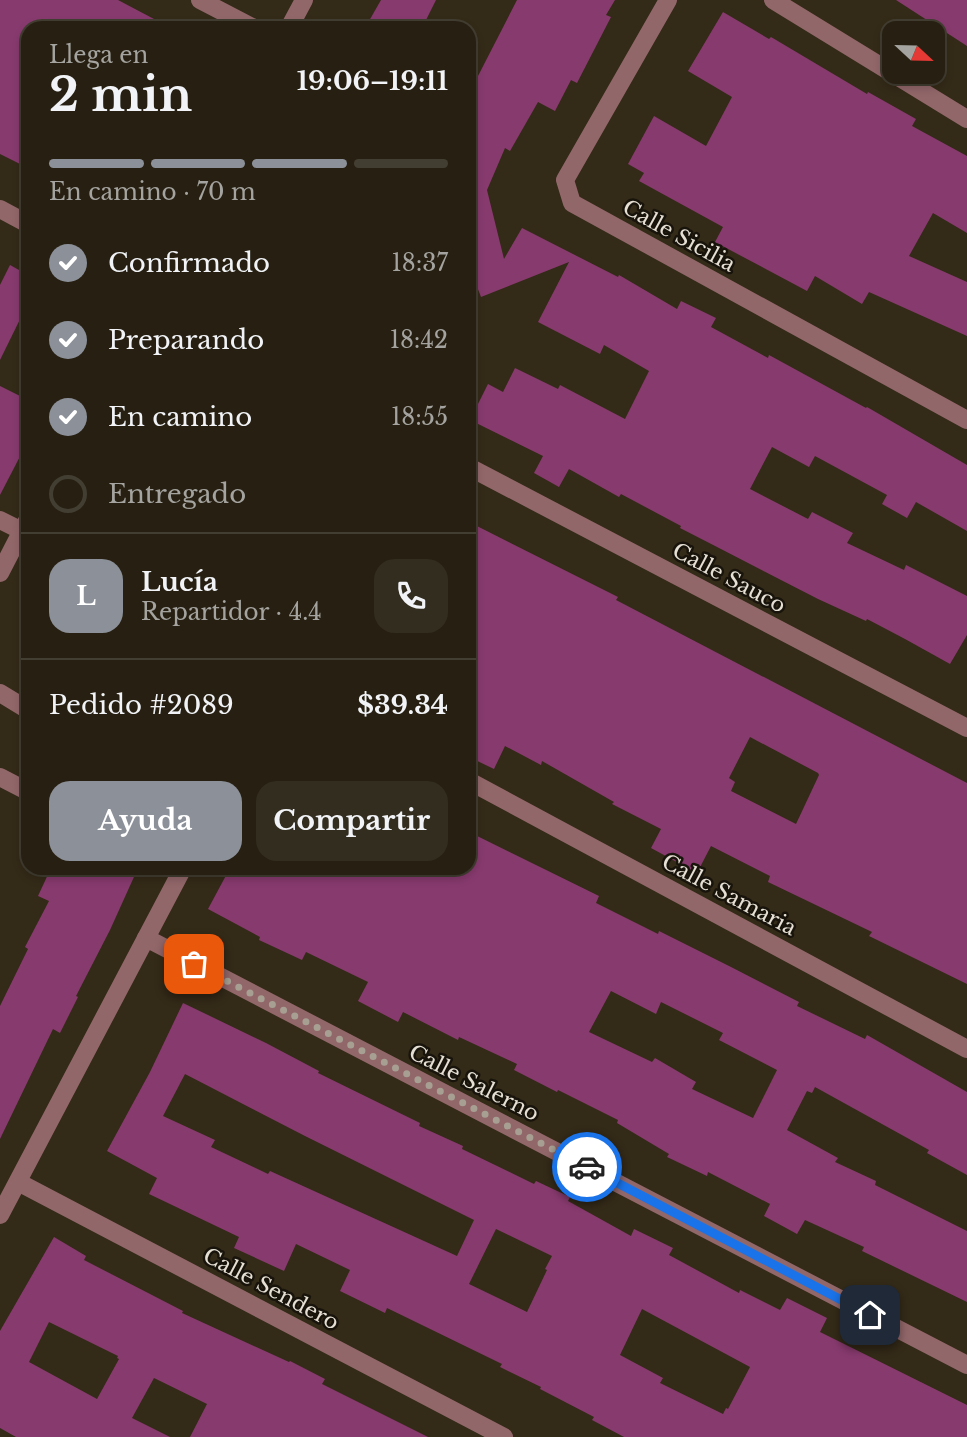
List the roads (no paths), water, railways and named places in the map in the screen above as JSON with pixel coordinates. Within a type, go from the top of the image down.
[{"type":"street","points":[[200,0],[240,21]]},
{"type":"street","points":[[293,21],[304,0]]},
{"type":"street","name":"Calle Sicilia","points":[[668,0],[565,180],[572,203],[967,420]]},
{"type":"street","points":[[773,0],[967,118]]},
{"type":"street","points":[[0,209],[21,220]]},
{"type":"street","name":"Calle Sauco","points":[[476,471],[967,728]]},
{"type":"street","points":[[0,520],[21,524]]},
{"type":"street","points":[[0,573],[21,533]]},
{"type":"street","points":[[0,693],[21,705]]},
{"type":"street","points":[[0,777],[21,788]]},
{"type":"street","name":"Calle Samaria","points":[[476,785],[967,1049]]},
{"type":"street","points":[[0,1215],[179,875]]},
{"type":"street","name":"Calle Salerno","points":[[146,939],[967,1365]]},
{"type":"street","name":"Calle Sendero","points":[[18,1182],[504,1437]]}]
